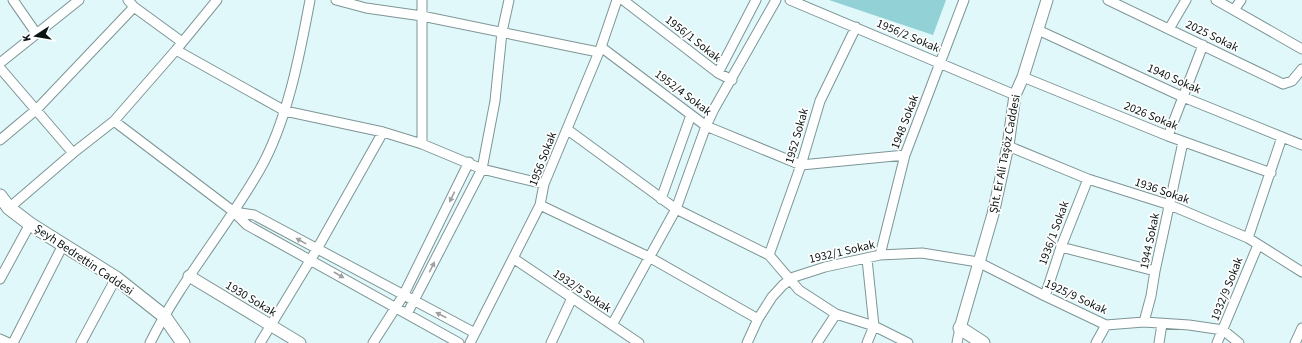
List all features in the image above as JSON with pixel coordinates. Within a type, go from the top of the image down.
[{"type":"main road","name":"Şeyh Bedrettin Caddesi","points":[[3,203],[30,224],[116,278],[164,316],[183,343]]},
{"type":"main road","points":[[960,328],[976,341]]},
{"type":"street","points":[[13,0],[36,33]]},
{"type":"street","points":[[73,153],[37,109],[1,61],[79,0]]},
{"type":"street","points":[[3,203],[73,153],[114,121],[217,0]]},
{"type":"street","points":[[150,343],[164,316],[189,276],[234,212],[260,170],[285,111],[310,0]]},
{"type":"street","points":[[336,0],[366,8],[422,16],[599,50]]},
{"type":"street","points":[[422,0],[422,144]]},
{"type":"street","points":[[407,314],[482,169],[495,101],[502,32],[509,0]]},
{"type":"street","name":"1956 Sokak","points":[[470,343],[540,205],[544,184],[568,130],[617,0]]},
{"type":"street","name":"1956/1 Sokak","points":[[623,0],[718,73],[732,80]]},
{"type":"street","points":[[718,73],[756,0]]},
{"type":"street","points":[[612,326],[676,209],[706,126],[776,0]]},
{"type":"street","name":"1956/2 Sokak","points":[[790,0],[940,62],[1015,95]]},
{"type":"street","name":"1948 Sokak","points":[[880,256],[904,155],[964,0]]},
{"type":"street","name":"Şht. Er Ali Taşöz Caddesi","points":[[960,328],[993,214],[1008,146],[1015,95],[1023,77],[1047,0]]},
{"type":"street","name":"2025 Sokak","points":[[1108,0],[1283,84],[1292,80],[1302,69]]},
{"type":"street","points":[[1169,29],[1186,0]]},
{"type":"street","points":[[1216,0],[1302,49]]},
{"type":"street","points":[[1234,10],[1241,0]]},
{"type":"street","points":[[0,140],[37,109],[131,4],[182,42]]},
{"type":"street","name":"1952 Sokak","points":[[769,255],[801,165],[820,101],[856,27]]},
{"type":"street","name":"1940 Sokak","points":[[1038,30],[1182,98],[1302,145]]},
{"type":"street","points":[[1168,136],[1203,45]]},
{"type":"street","points":[[176,50],[285,111],[383,132],[422,144],[469,162],[482,169],[544,184]]},
{"type":"street","name":"1952/4 Sokak","points":[[599,50],[706,126],[801,165]]},
{"type":"street","name":"2026 Sokak","points":[[1023,77],[1183,142],[1271,173]]},
{"type":"street","points":[[661,198],[691,115]]},
{"type":"street","points":[[114,121],[234,212],[247,225],[311,259],[459,343]]},
{"type":"street","points":[[568,130],[676,209],[769,255],[799,290],[836,314],[874,326],[908,343]]},
{"type":"street","points":[[260,343],[317,249],[383,132]]},
{"type":"street","points":[[1248,238],[1282,137]]},
{"type":"street","name":"1944 Sokak","points":[[1144,322],[1151,296],[1183,142]]},
{"type":"street","name":"1936 Sokak","points":[[1008,146],[1088,179],[1170,205],[1248,238],[1302,272]]},
{"type":"street","points":[[801,165],[904,155]]},
{"type":"street","points":[[373,343],[403,296],[469,162]]},
{"type":"street","name":"1936/1 Sokak","points":[[1045,296],[1061,247],[1088,179]]},
{"type":"street","points":[[540,205],[649,257],[758,319]]},
{"type":"street","points":[[234,212],[254,215],[414,302],[475,333]]},
{"type":"street","points":[[0,279],[30,224]]},
{"type":"street","name":"1932/9 Sokak","points":[[1216,343],[1223,330],[1258,244]]},
{"type":"street","points":[[13,343],[63,245]]},
{"type":"street","points":[[1061,247],[1155,271]]},
{"type":"street","name":"1932/1 Sokak","points":[[747,343],[758,319],[772,297],[783,284],[791,279],[825,267],[880,256],[922,253],[978,262]]},
{"type":"street","name":"1932/5 Sokak","points":[[513,258],[639,343]]},
{"type":"street","points":[[867,259],[874,326],[867,343]]},
{"type":"street","name":"1925/9 Sokak","points":[[978,262],[1106,325],[1144,322],[1189,325],[1223,330]]},
{"type":"street","name":"1930 Sokak","points":[[189,276],[300,343]]},
{"type":"street","points":[[81,343],[116,278]]},
{"type":"street","points":[[551,343],[572,298]]},
{"type":"street","points":[[817,343],[836,314]]},
{"type":"street","points":[[1159,343],[1162,324]]},
{"type":"street","points":[[1096,343],[1106,325]]},
{"type":"street","points":[[957,343],[960,328]]},
{"type":"street","points":[[1295,343],[1302,328]]},
{"type":"street","points":[[1223,330],[1239,343]]},
{"type":"street","points":[[0,339],[9,343]]},
{"type":"shaded area","points":[[829,0],[946,0],[933,35]]}]
